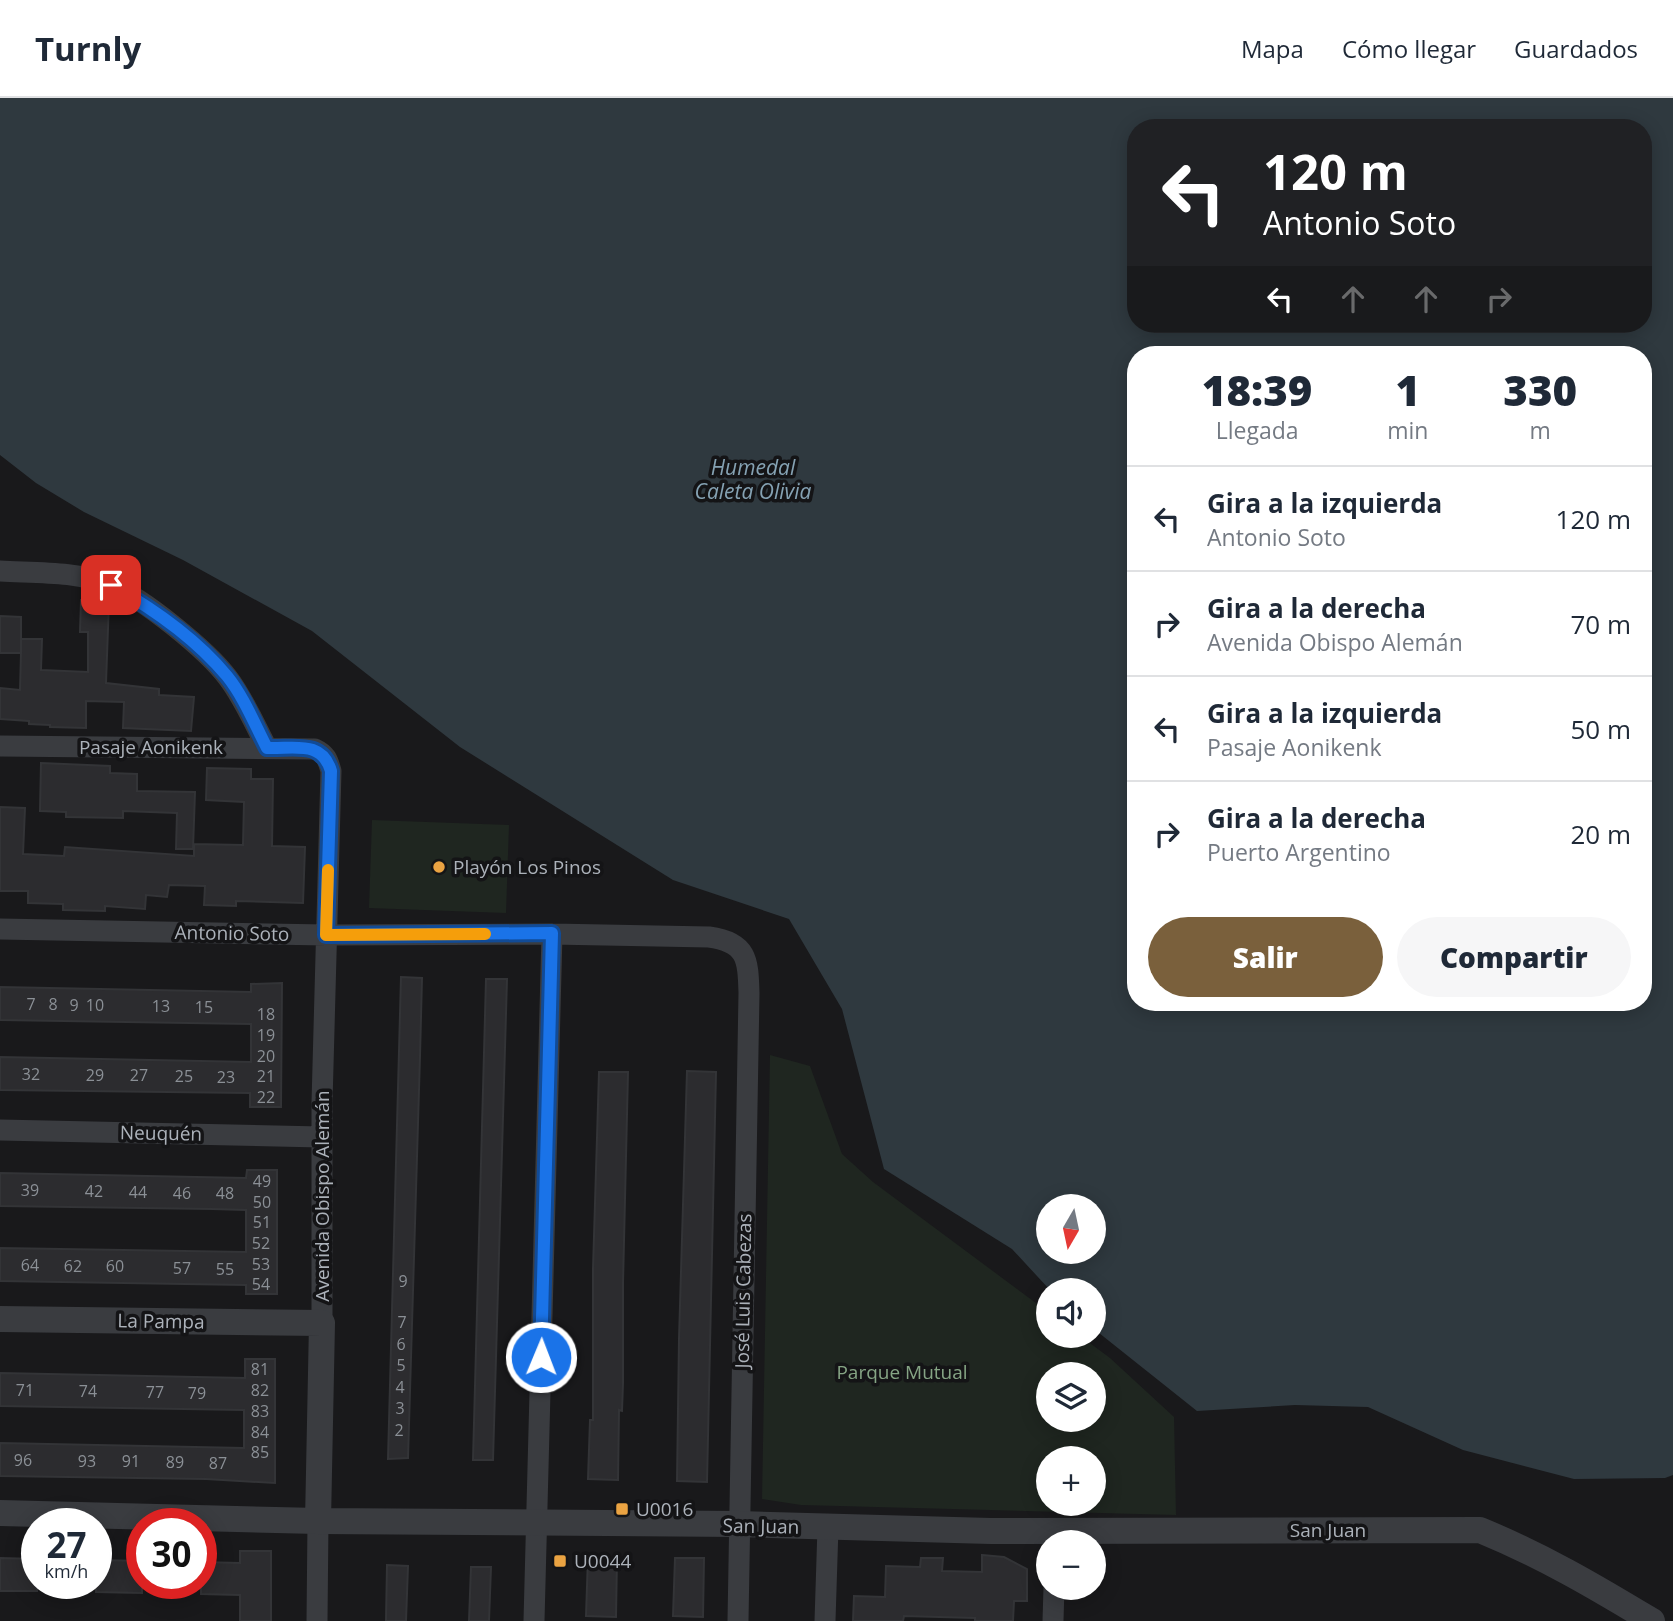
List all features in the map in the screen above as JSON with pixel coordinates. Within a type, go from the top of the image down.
[{"type":"street","points":[[0,571],[76,576],[111,585],[142,602],[185,636],[227,675],[267,748]]},
{"type":"street","name":"Pasaje Aonikenk","points":[[0,746],[315,749],[328,759],[331,771]]},
{"type":"street","name":"Avenida Obispo Alemán","points":[[317,1621],[322,1323],[321,1137],[331,771]]},
{"type":"street","name":"Antonio Soto","points":[[0,929],[326,935],[552,933],[717,938],[732,943],[748,962]]},
{"type":"street","points":[[534,1621],[552,933]]},
{"type":"street","name":"José Luis Cabezas","points":[[738,1621],[748,962]]},
{"type":"street","name":"Neuquén","points":[[0,1130],[321,1137]]},
{"type":"street","name":"La Pampa","points":[[0,1319],[322,1323]]},
{"type":"street","name":"San Juan","points":[[0,1513],[318,1521],[739,1524],[1036,1535]]},
{"type":"street","points":[[825,1621],[828,1527]]},
{"type":"street","name":"San Juan","points":[[1106,1535],[1480,1530],[1564,1568],[1652,1621]]},
{"type":"street","points":[[1053,1621],[1054,1600]]},
{"type":"green space","name":"Playón Los Pinos","points":[[372,820],[509,825],[506,913],[369,908]]},
{"type":"green space","name":"Parque Mutual","points":[[770,1055],[810,1066],[842,1154],[873,1182],[1036,1303],[1036,1348],[1097,1348],[1174,1417],[1176,1515],[1106,1513],[1106,1446],[1036,1446],[1036,1511],[801,1505],[762,1499]]},
{"type":"water","name":"Humedal Caleta Olivia","points":[[0,98],[1673,98],[1673,1475],[1665,1478],[1574,1479],[1463,1450],[1368,1407],[1295,1405],[1197,1411],[1106,1339],[1106,1278],[1039,1278],[1012,1249],[884,1169],[842,1009],[789,919],[673,880],[460,747],[312,631],[183,560],[84,512],[36,483],[0,455]]},
{"type":"building","points":[[81,600],[109,601],[106,683],[159,689],[159,695],[194,697],[191,731],[123,728],[124,702],[86,701],[86,728],[50,727],[29,724],[29,721],[0,719],[0,688],[20,690],[21,653],[0,653],[0,616],[21,617],[21,639],[42,639],[41,670],[88,672],[88,632],[80,632]]},
{"type":"building","points":[[41,763],[110,766],[110,773],[137,774],[137,791],[195,792],[193,849],[176,849],[177,813],[123,811],[123,818],[66,817],[66,812],[40,811]]},
{"type":"building","points":[[207,768],[251,769],[251,779],[273,779],[272,846],[305,847],[303,903],[236,901],[236,906],[204,905],[205,886],[169,885],[167,897],[146,895],[145,909],[105,906],[105,911],[63,910],[63,904],[28,903],[28,891],[0,891],[0,807],[25,808],[23,854],[64,856],[65,847],[194,856],[194,844],[243,845],[244,802],[206,800]]},
{"type":"building","points":[[401,977],[422,978],[420,1056],[408,1458],[388,1459]]},
{"type":"building","points":[[486,979],[507,979],[493,1460],[473,1460]]},
{"type":"building","points":[[282,983],[281,1107],[250,1107],[250,1093],[0,1090],[0,1057],[251,1062],[251,1024],[0,1020],[0,987],[251,992],[251,984]]},
{"type":"building","points":[[687,1071],[716,1072],[707,1482],[677,1481]]},
{"type":"building","points":[[599,1072],[628,1072],[623,1383],[622,1411],[619,1410],[618,1480],[588,1479],[590,1420],[593,1420],[593,1269]]},
{"type":"building","points":[[247,1170],[277,1170],[277,1294],[246,1294],[246,1285],[0,1281],[0,1248],[246,1252],[246,1210],[0,1206],[0,1173],[246,1178]]},
{"type":"building","points":[[245,1359],[275,1359],[275,1483],[206,1479],[0,1476],[0,1443],[244,1448],[244,1410],[0,1406],[0,1373],[245,1378]]},
{"type":"building","points":[[240,1551],[271,1551],[271,1621],[240,1621],[240,1595],[217,1594],[217,1562],[240,1563]]},
{"type":"building","points":[[982,1555],[1004,1557],[1027,1569],[1027,1601],[1014,1601],[1013,1621],[904,1616],[903,1621],[853,1621],[854,1596],[885,1597],[886,1566],[920,1567],[921,1558],[943,1558],[942,1571],[982,1572]]},
{"type":"building","points":[[588,1557],[617,1558],[616,1617],[586,1616]]},
{"type":"building","points":[[0,1558],[21,1559],[21,1591],[0,1591]]},
{"type":"building","points":[[675,1558],[704,1558],[703,1617],[673,1616]]},
{"type":"building","points":[[112,1560],[126,1561],[126,1593],[112,1592]]},
{"type":"building","points":[[387,1565],[408,1566],[406,1621],[386,1621]]},
{"type":"building","points":[[471,1567],[491,1567],[489,1621],[469,1621]]},
{"type":"slow traffic","points":[[328,870],[326,935],[485,934]]},
{"type":"place","name":"Playón Los Pinos","points":[[439,867]]},
{"type":"place","name":"U0016","points":[[622,1509]]},
{"type":"place","name":"U0044","points":[[560,1561]]},
{"type":"route","points":[[111,585],[142,602],[185,636],[227,675],[267,748],[315,749],[328,759],[331,771],[326,935],[552,933],[541,1357]]}]
